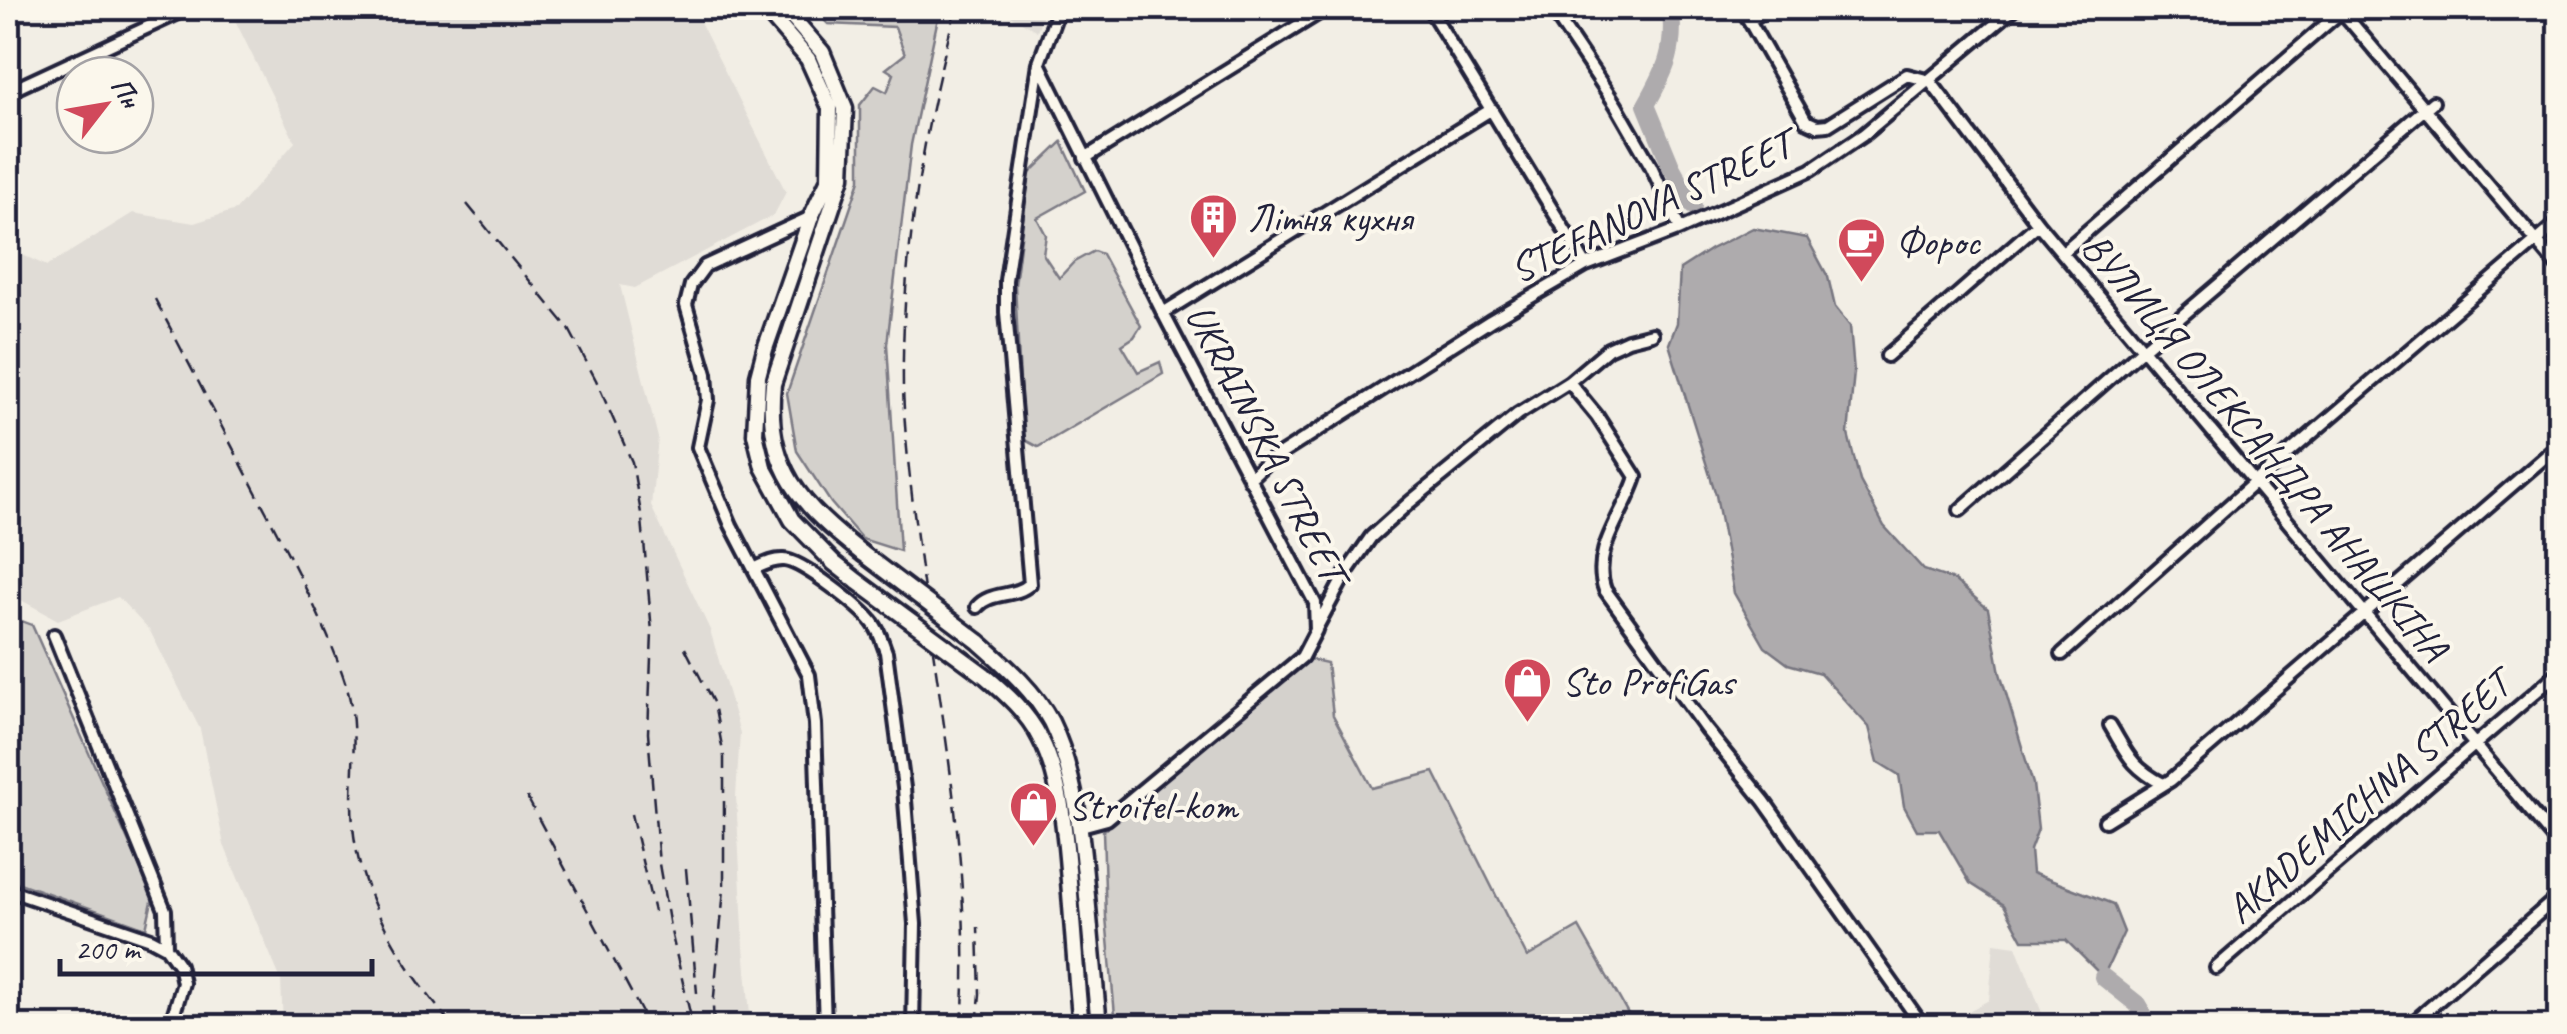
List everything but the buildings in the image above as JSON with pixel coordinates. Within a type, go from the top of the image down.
[{"type":"main road","points":[[764,8],[808,59],[830,108],[829,179],[761,362],[755,434],[762,467],[792,520],[834,562],[1008,696],[1041,739],[1064,822],[1081,1026]]},
{"type":"main road","points":[[784,8],[822,52],[845,108],[842,178],[773,384],[770,414],[781,466],[794,488],[832,529],[979,642],[1025,686],[1052,724],[1080,826],[1099,1026]]},
{"type":"main road","points":[[1064,822],[1080,826]]},
{"type":"street","points":[[8,92],[189,8]]},
{"type":"street","points":[[977,607],[983,599],[1030,584],[1006,280],[1038,62],[1058,8]]},
{"type":"street","points":[[1085,158],[1328,8]]},
{"type":"street","points":[[1429,8],[1586,265]]},
{"type":"street","points":[[1551,8],[1616,105],[1680,229]]},
{"type":"street","points":[[1742,8],[1806,121],[1817,126],[1828,125],[1908,75],[1930,81]]},
{"type":"street","points":[[1751,20],[1767,8]]},
{"type":"street","name":"STEFANOVA STREET","points":[[1249,479],[1265,464],[1458,341],[1586,265],[1680,229],[1811,170],[1863,135],[2015,8]]},
{"type":"street","points":[[2063,252],[2342,9],[2429,106],[2560,268]]},
{"type":"street","name":"UKRAINSKA STREET","points":[[1038,62],[1315,603],[1316,630],[1302,657],[1107,819],[1080,826]]},
{"type":"street","name":"ВУЛИЦЯ ОЛЕКСАНДРА АНАШКІНА","points":[[1930,81],[2038,224],[2560,846]]},
{"type":"street","points":[[1960,510],[2429,106]]},
{"type":"street","points":[[1164,313],[1492,109]]},
{"type":"street","points":[[812,218],[705,266],[691,285],[686,305],[706,374],[708,400],[698,448],[809,675],[815,724],[825,1026]]},
{"type":"street","points":[[2062,654],[2254,483],[2560,221]]},
{"type":"street","points":[[1887,356],[2038,224]]},
{"type":"street","points":[[1316,630],[1346,573],[1371,537],[1518,414],[1568,382],[1608,349],[1652,334]]},
{"type":"street","points":[[1568,382],[1597,416],[1636,476],[1605,545],[1600,565],[1605,590],[1705,728],[1764,801],[1923,1026]]},
{"type":"street","points":[[2105,821],[2163,784],[2560,444]]},
{"type":"street","points":[[754,569],[786,560],[801,565],[864,614],[880,634],[886,652],[904,788],[915,924],[913,1026]]},
{"type":"street","points":[[54,635],[165,910],[166,947]]},
{"type":"street","name":"AKADEMICHNA STREET","points":[[2216,968],[2560,672]]},
{"type":"street","points":[[2110,725],[2134,765],[2163,784]]},
{"type":"street","points":[[8,890],[152,938],[166,947],[180,965],[182,983],[170,1026]]},
{"type":"street","points":[[2409,1026],[2560,895]]},
{"type":"shaded area","points":[[229,8],[656,8],[697,16],[786,192],[774,215],[635,288],[620,285],[658,438],[651,506],[710,630],[740,733],[736,796],[751,1026],[283,1026],[281,980],[224,845],[200,729],[150,631],[118,597],[58,620],[8,593],[8,332],[18,253],[47,266],[133,213],[194,223],[236,210],[295,142]]},
{"type":"shaded area","points":[[812,8],[928,8],[939,13],[911,145],[887,344],[900,551],[862,539],[831,503],[797,451],[787,393],[860,180],[860,105],[875,86],[887,92],[894,74],[886,69],[905,54],[895,27],[828,24]]},
{"type":"shaded area","points":[[997,8],[1045,8],[1037,31]]},
{"type":"shaded area","points":[[1062,142],[1085,191],[1037,218],[1046,235],[1043,254],[1059,278],[1074,262],[1094,251],[1102,254],[1141,326],[1122,345],[1138,372],[1160,362],[1163,374],[1038,447],[1023,439],[1015,285],[1029,174]]},
{"type":"shaded area","points":[[1753,228],[1807,238],[1828,277],[1835,307],[1850,326],[1854,372],[1848,434],[1860,481],[1884,526],[1924,570],[1954,580],[1988,609],[2000,673],[2033,784],[2038,829],[2030,850],[2032,873],[2113,904],[2124,932],[2103,977],[2066,940],[2023,940],[2004,905],[1970,883],[1939,830],[1917,830],[1904,806],[1899,775],[1878,762],[1869,727],[1820,673],[1788,664],[1765,647],[1734,593],[1716,495],[1669,344],[1677,323],[1680,269]]},
{"type":"shaded area","points":[[8,616],[32,625],[153,897],[146,928],[8,879]]},
{"type":"shaded area","points":[[1309,659],[1327,663],[1333,715],[1372,788],[1434,772],[1527,957],[1579,927],[1635,1026],[1116,1026],[1103,831]]},
{"type":"shaded area","points":[[1994,943],[2016,946],[2047,1026],[1975,1026],[1965,1013],[1989,1000]]},
{"type":"waterway","points":[[1671,8],[1668,59],[1646,105],[1671,166],[1693,206]]},
{"type":"waterway","points":[[2103,977],[2137,1004],[2150,1026]]},
{"type":"railway","points":[[956,8],[916,196],[906,292],[903,388],[907,453],[959,851],[962,1026]]},
{"type":"railway","points":[[467,204],[569,329],[632,462],[642,519],[652,632],[648,733],[659,864],[693,1026]]},
{"type":"railway","points":[[155,299],[331,645],[351,705],[353,825],[364,879],[403,958],[453,1026]]},
{"type":"railway","points":[[685,648],[714,704],[724,757],[724,889],[714,1026]]},
{"type":"railway","points":[[527,797],[649,1026]]},
{"type":"railway","points":[[631,814],[654,912]]},
{"type":"railway","points":[[686,869],[697,993]]},
{"type":"railway","points":[[977,1026],[978,927]]},
{"type":"place","name":"Літня кухня","points":[[1213,260]]},
{"type":"place","name":"Форос","points":[[1861,284]]},
{"type":"place","name":"Sto ProfiGas","points":[[1527,724]]},
{"type":"place","name":"Stroitel-kom","points":[[1033,848]]}]
